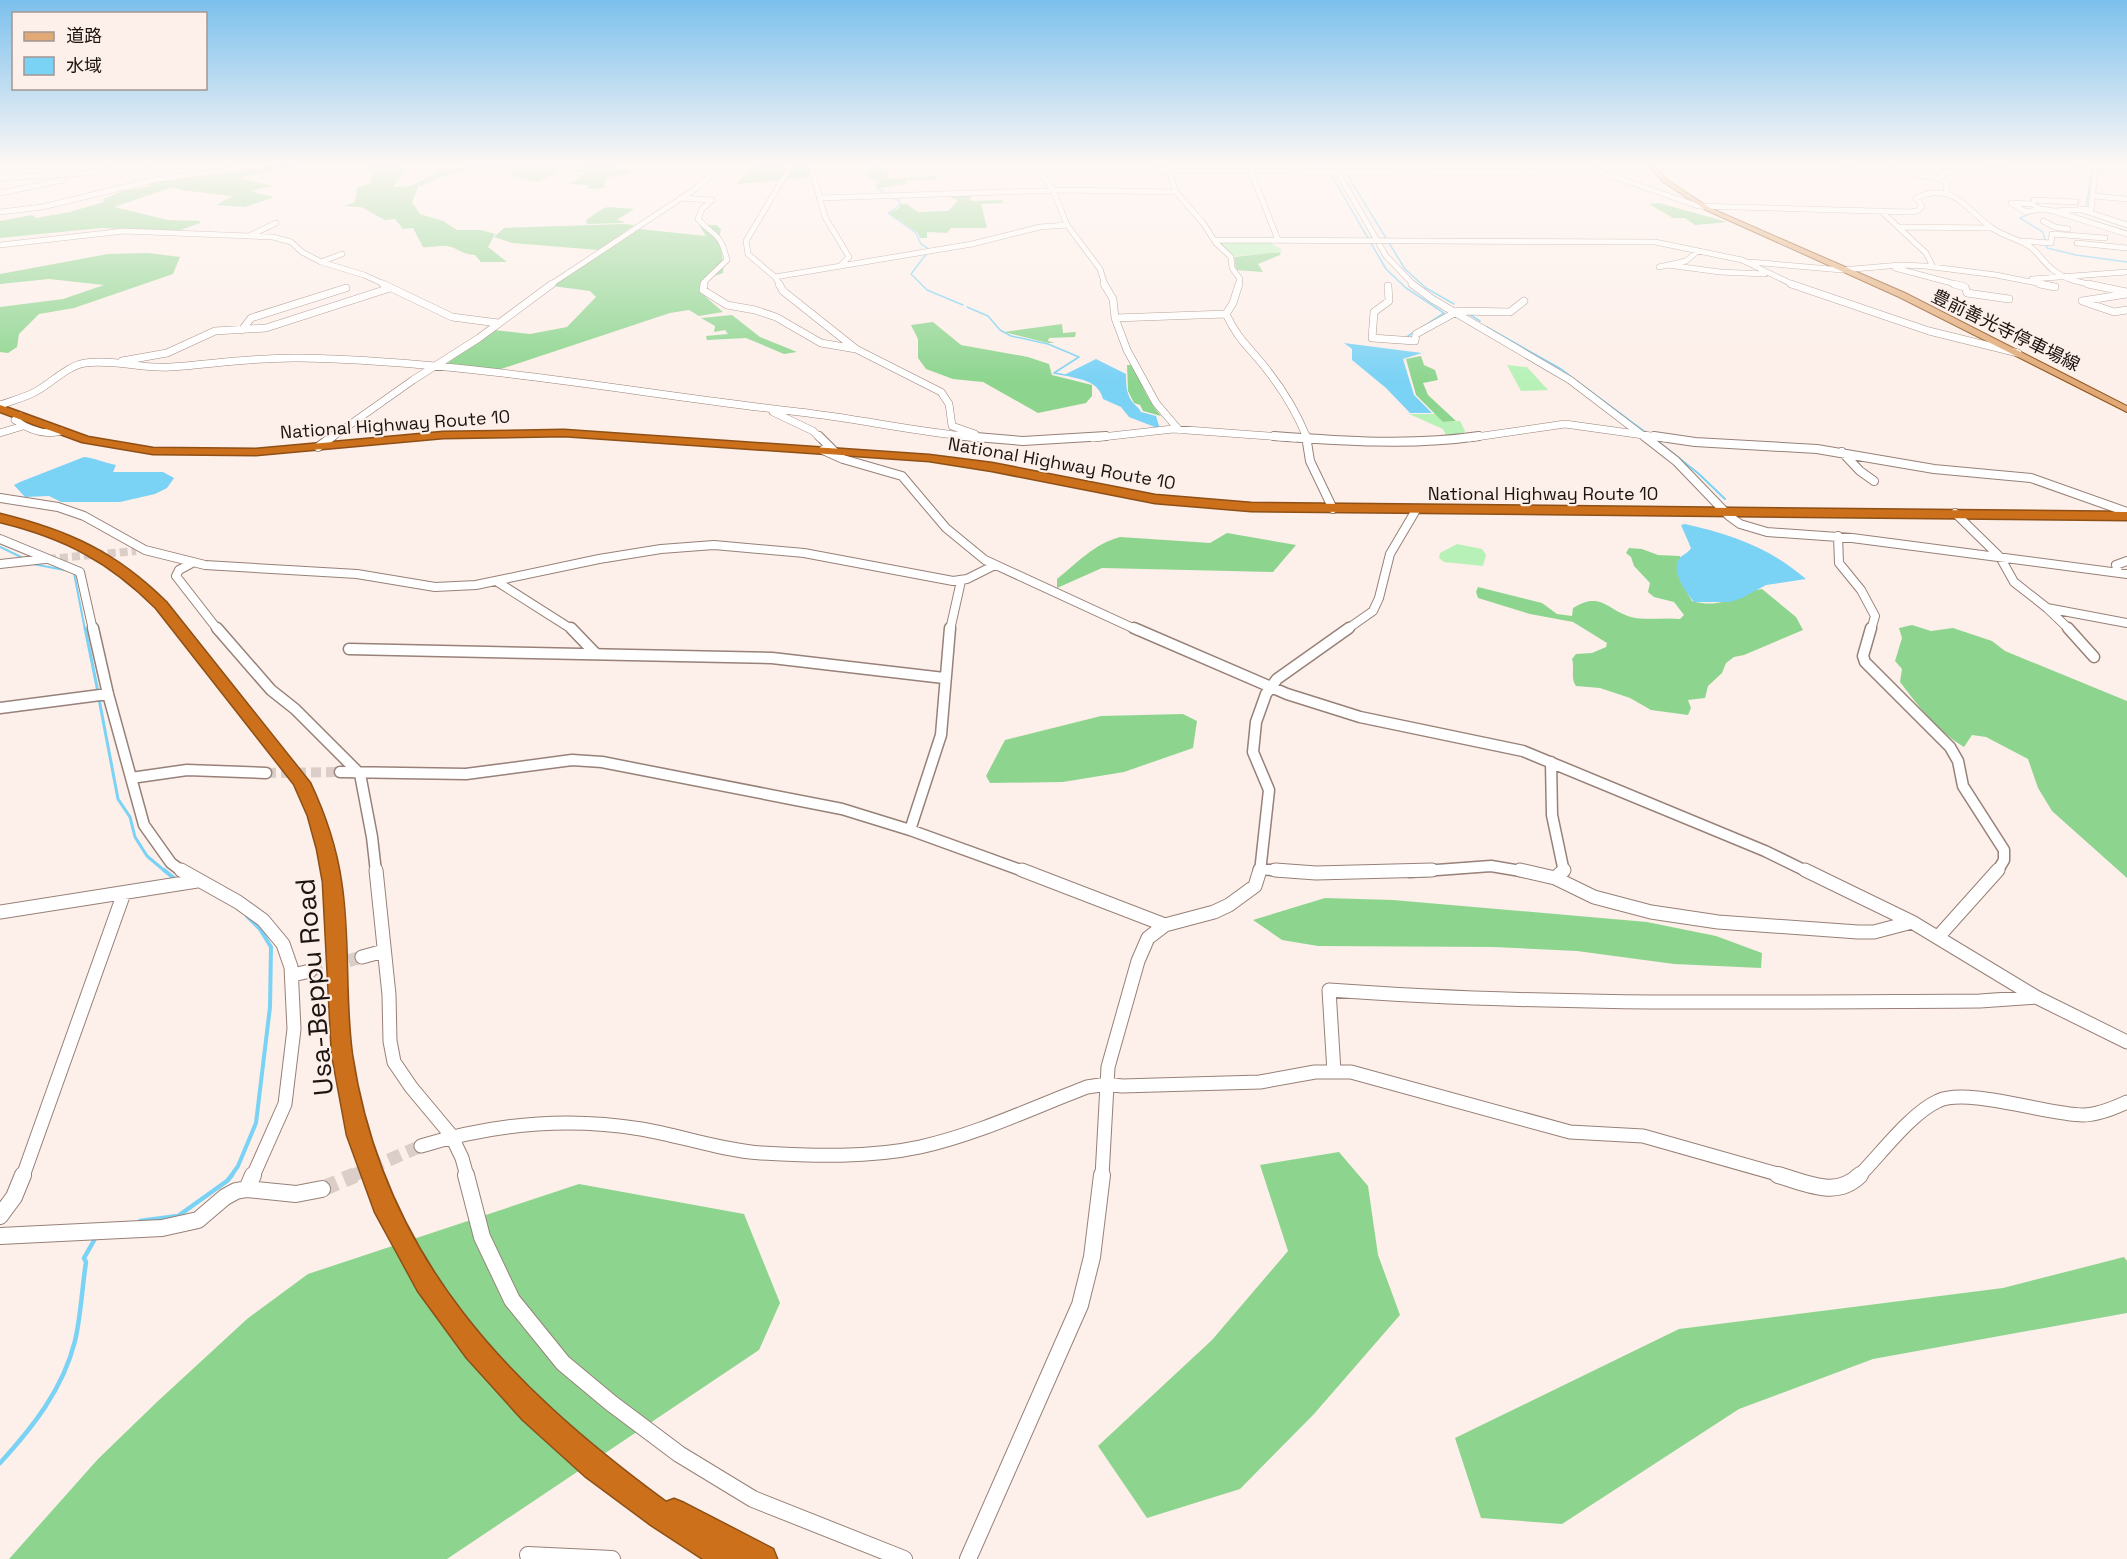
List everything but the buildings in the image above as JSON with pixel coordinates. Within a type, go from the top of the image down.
[{"type":"highway","name":"National Highway Route 10","points":[[0,406],[22,421],[117,447],[173,452],[246,452],[417,436],[529,432],[828,451],[969,463],[1172,501],[1251,507],[2127,514]]},
{"type":"highway","name":"Usa-Beppu Road","points":[[0,519],[43,530],[81,544],[136,579],[161,605],[253,718],[302,783],[315,807],[328,850],[337,915],[342,1055],[354,1121],[374,1182],[422,1274],[473,1347],[530,1409],[606,1478],[729,1559]]},
{"type":"highway","points":[[606,1478],[763,1559]]},
{"type":"main road","name":"豊前善光寺停車場線","points":[[1771,237],[1846,270],[2020,354],[2127,409]]},
{"type":"street","points":[[0,245],[70,237]]},
{"type":"street","points":[[270,237],[291,242],[302,252],[321,262],[364,275],[452,317],[498,323]]},
{"type":"street","points":[[318,447],[413,380],[437,366],[531,297],[622,237]]},
{"type":"street","points":[[718,237],[728,254],[727,260],[704,282],[703,290],[727,305],[762,311],[776,316],[816,341],[856,349]]},
{"type":"street","points":[[749,237],[746,241],[748,254],[775,277],[783,291],[856,349],[926,382],[941,392],[949,404],[952,426],[990,439]]},
{"type":"street","points":[[837,237],[847,250],[849,257],[840,265]]},
{"type":"street","points":[[775,277],[972,244],[1001,237]]},
{"type":"street","points":[[1076,237],[1100,269],[1105,286],[1113,299],[1115,318],[1127,350],[1156,403],[1179,430]]},
{"type":"street","points":[[1211,237],[1231,257],[1232,268],[1240,279],[1233,303],[1226,314]]},
{"type":"street","points":[[1381,237],[1386,256],[1406,279],[1432,299],[1561,374],[1649,437],[1740,524],[1760,531],[1838,536],[2122,573]]},
{"type":"street","points":[[1910,237],[1926,253],[1933,267]]},
{"type":"street","points":[[2011,237],[2032,248],[2052,269],[2075,282],[2127,293]]},
{"type":"street","points":[[2088,237],[2105,238],[2106,246],[2103,255]]},
{"type":"street","points":[[1214,240],[1638,241],[1698,251],[1747,263],[1846,270],[1889,266],[1933,267],[2024,280],[2055,287]]},
{"type":"street","points":[[2022,242],[2051,243],[2053,240],[2127,248]]},
{"type":"street","points":[[1659,267],[1686,261],[1698,251]]},
{"type":"street","points":[[321,262],[342,254]]},
{"type":"street","points":[[1747,263],[1791,285],[1929,331],[2020,354]]},
{"type":"street","points":[[1668,265],[1714,271],[1769,274]]},
{"type":"street","points":[[1889,266],[1928,279],[1965,287],[1965,291],[1969,293],[2009,299]]},
{"type":"street","points":[[2095,266],[2104,270]]},
{"type":"street","points":[[2024,280],[2104,270],[2127,272]]},
{"type":"street","points":[[2118,272],[2127,280]]},
{"type":"street","points":[[1388,286],[1389,302],[1374,312],[1372,338],[1415,342],[1416,334],[1455,312],[1510,312],[1524,301]]},
{"type":"street","points":[[242,330],[248,320],[256,316],[346,288]]},
{"type":"street","points":[[0,406],[33,393],[84,363],[116,362],[167,353],[215,331],[266,328],[390,288]]},
{"type":"street","points":[[2127,293],[2082,301],[2114,312],[2127,310]]},
{"type":"street","points":[[1115,318],[1226,314]]},
{"type":"street","points":[[1226,314],[1237,337],[1278,385],[1300,420],[1310,461],[1333,509]]},
{"type":"street","points":[[116,362],[147,367],[168,367],[246,359],[300,358],[437,366],[551,378],[990,439],[1054,441],[1179,430],[1306,439],[1447,441],[1565,424],[1649,437],[1841,452],[1934,469],[2031,478],[2127,514]]},
{"type":"street","points":[[764,408],[813,431],[828,451],[843,459],[902,476],[951,534],[985,560],[1091,610],[1270,687],[1360,717],[1523,751],[1765,851],[1912,922],[2036,997],[2127,1042]]},
{"type":"street","points":[[0,433],[22,421]]},
{"type":"street","points":[[1841,452],[1874,481]]},
{"type":"street","points":[[0,498],[58,507],[84,516],[140,550],[192,562],[215,566],[357,574],[435,587],[460,587],[496,581],[640,552],[714,545],[804,553],[854,561],[926,578],[961,581],[995,565]]},
{"type":"street","points":[[968,1559],[1080,1305],[1094,1245],[1102,1176],[1108,1067],[1138,961],[1148,938],[1165,925],[1214,912],[1229,905],[1255,886],[1259,877],[1269,800],[1269,790],[1253,752],[1254,732],[1262,702],[1277,679],[1373,611],[1379,598],[1390,554],[1416,510]]},
{"type":"street","points":[[1955,513],[2000,556],[2014,582],[2047,608],[2094,657]]},
{"type":"street","points":[[1838,536],[1839,563],[1861,590],[1875,616],[1863,656],[1865,662],[1950,747],[1958,761],[1963,786],[2004,850],[2004,860],[1999,869],[1938,937]]},
{"type":"street","points":[[0,539],[78,570],[82,574],[108,694],[144,825],[171,863],[196,881],[238,902],[263,920],[283,944],[293,975],[294,1029],[285,1104],[247,1189]]},
{"type":"street","points":[[0,564],[48,559]]},
{"type":"street","points":[[2122,573],[2116,565],[2127,561]]},
{"type":"street","points":[[192,562],[179,570],[176,576],[218,630],[272,690],[295,709],[360,774],[372,837],[389,995],[390,1041],[394,1062],[411,1088],[451,1135],[462,1158],[482,1237],[512,1300],[563,1363],[611,1403],[679,1454],[753,1499],[904,1559]]},
{"type":"street","points":[[496,581],[575,631],[596,654]]},
{"type":"street","points":[[910,830],[937,751],[943,721],[944,678],[953,606],[961,581]]},
{"type":"street","points":[[2047,608],[2127,623]]},
{"type":"street","points":[[349,649],[772,658],[944,678]]},
{"type":"street","points":[[0,708],[108,694]]},
{"type":"street","points":[[340,772],[466,774],[572,760],[602,762],[842,809],[910,830],[1053,881],[1165,925]]},
{"type":"street","points":[[1551,762],[1552,815],[1564,872],[1555,878]]},
{"type":"street","points":[[131,778],[187,770],[266,773]]},
{"type":"street","points":[[1259,869],[1316,873],[1404,872],[1491,866],[1555,878],[1593,897],[1630,908],[1718,922],[1858,932],[1874,932],[1912,922]]},
{"type":"street","points":[[0,912],[196,881]]},
{"type":"street","points":[[0,1216],[20,1184],[124,893]]},
{"type":"street","points":[[362,957],[384,951]]},
{"type":"street","points":[[293,975],[310,971]]},
{"type":"street","points":[[1334,1072],[1329,990],[1423,997],[1604,1003],[1980,1001],[2036,997]]},
{"type":"street","points":[[421,1146],[451,1135],[538,1124],[603,1124],[640,1129],[720,1147],[760,1153],[884,1153],[920,1147],[961,1136],[1087,1087],[1107,1084],[1122,1086],[1260,1082],[1315,1072],[1351,1072],[1388,1080],[1430,1094],[1570,1132],[1643,1136],[1824,1188],[1839,1188],[1851,1184],[1905,1126],[1939,1100],[1967,1097],[2084,1115],[2108,1110],[2127,1102]]},
{"type":"street","points":[[0,1236],[109,1232],[182,1225],[198,1220],[225,1197],[236,1191],[247,1189],[296,1194],[322,1188]]},
{"type":"street","points":[[528,1555],[612,1559]]},
{"type":"green space","points":[[418,237],[494,237],[488,247],[507,262],[481,262],[475,255],[451,247],[423,247]]},
{"type":"green space","points":[[494,237],[618,237],[599,250],[512,243]]},
{"type":"green space","points":[[627,237],[720,237],[723,273],[705,281],[699,291],[723,312],[699,316],[689,310],[670,313],[498,370],[446,364],[494,330],[530,334],[567,327],[596,297],[590,291],[552,286]]},
{"type":"green space","points":[[1265,240],[1283,250],[1270,254],[1234,256],[1217,242]]},
{"type":"green space","points":[[1281,252],[1280,255],[1258,264],[1263,272],[1236,270],[1234,257]]},
{"type":"green space","points":[[148,253],[180,257],[173,274],[74,308],[39,314],[19,334],[17,347],[8,353],[0,352],[0,307],[63,299],[104,285],[49,279],[0,284],[0,274],[108,254]]},
{"type":"green space","points":[[732,315],[760,337],[797,352],[784,354],[746,338],[707,340],[706,336],[728,334],[725,330],[714,332],[715,326],[701,318]]},
{"type":"green space","points":[[933,322],[961,345],[1028,357],[1049,364],[1052,375],[1092,385],[1092,396],[1086,403],[1038,413],[983,382],[953,379],[926,369],[918,358],[918,339],[911,325]]},
{"type":"green space","points":[[1062,324],[1063,333],[1076,332],[1075,337],[1049,338],[1048,341],[1055,343],[1048,343],[1004,332]]},
{"type":"green space","points":[[1421,356],[1424,365],[1435,370],[1438,380],[1423,383],[1428,395],[1456,421],[1443,422],[1416,395],[1406,359]]},
{"type":"green space","points":[[1127,365],[1136,365],[1145,392],[1161,416],[1143,411],[1140,405],[1134,403],[1128,391]]},
{"type":"green space","points":[[1507,365],[1527,367],[1548,390],[1521,391]]},
{"type":"green space","points":[[1409,414],[1436,414],[1444,422],[1460,421],[1465,431],[1460,438],[1448,439],[1443,429]]},
{"type":"green space","points":[[1227,533],[1296,545],[1273,572],[1102,568],[1057,588],[1057,579],[1079,561],[1102,544],[1120,537],[1210,543]]},
{"type":"green space","points":[[1457,544],[1482,549],[1486,555],[1483,566],[1444,562],[1439,558],[1440,553]]},
{"type":"green space","points":[[1629,548],[1642,549],[1658,555],[1680,556],[1684,587],[1692,601],[1721,602],[1762,589],[1796,617],[1803,630],[1734,657],[1726,663],[1722,673],[1708,686],[1705,698],[1688,700],[1691,708],[1688,715],[1651,710],[1630,698],[1600,688],[1576,686],[1573,680],[1572,659],[1576,654],[1592,653],[1606,647],[1607,643],[1573,622],[1530,614],[1478,598],[1476,592],[1478,587],[1542,603],[1557,614],[1572,616],[1573,608],[1591,601],[1604,604],[1631,617],[1680,619],[1684,615],[1674,602],[1654,597],[1648,592],[1650,583],[1634,566],[1631,557],[1626,553]]},
{"type":"green space","points":[[1912,625],[1931,631],[1953,628],[1992,641],[2005,651],[2127,701],[2127,878],[2052,811],[2038,788],[2028,759],[1986,737],[1972,735],[1964,747],[1945,734],[1921,709],[1900,682],[1902,669],[1895,661],[1902,638],[1899,628]]},
{"type":"green space","points":[[1183,714],[1197,721],[1193,748],[1124,772],[1063,782],[990,783],[986,776],[1005,740],[1101,716]]},
{"type":"green space","points":[[1325,898],[1393,900],[1647,922],[1716,936],[1762,953],[1761,968],[1674,964],[1577,951],[1493,947],[1318,946],[1282,940],[1253,920]]},
{"type":"green space","points":[[1339,1152],[1368,1186],[1378,1255],[1400,1315],[1314,1414],[1240,1489],[1147,1518],[1098,1446],[1212,1340],[1288,1251],[1260,1165]]},
{"type":"green space","points":[[579,1184],[744,1214],[780,1303],[759,1350],[447,1559],[9,1559],[98,1459],[158,1401],[247,1319],[308,1274]]},
{"type":"green space","points":[[2124,1257],[2127,1261],[2127,1313],[1873,1359],[1739,1409],[1562,1524],[1481,1518],[1455,1438],[1679,1329],[2003,1288]]},
{"type":"water","points":[[1344,343],[1422,353],[1403,359],[1414,395],[1432,413],[1410,413],[1386,388],[1352,360],[1352,349]]},
{"type":"water","points":[[1096,359],[1126,374],[1127,391],[1131,400],[1141,412],[1156,416],[1160,429],[1129,417],[1121,407],[1103,399],[1093,384],[1064,375]]},
{"type":"water","points":[[84,457],[116,465],[113,472],[163,472],[174,478],[167,488],[155,494],[120,502],[61,502],[49,496],[25,497],[14,485]]},
{"type":"water","points":[[1685,524],[1719,533],[1764,550],[1806,579],[1766,585],[1730,602],[1694,602],[1681,583],[1677,572],[1679,559],[1691,548],[1681,525]]},
{"type":"waterway","points":[[918,237],[921,244],[929,249]]},
{"type":"waterway","points":[[1367,237],[1386,269],[1406,288],[1444,313],[1421,328]]},
{"type":"waterway","points":[[1385,237],[1405,269],[1426,288],[1454,304]]},
{"type":"waterway","points":[[2044,237],[2047,248],[2076,255],[2127,262]]},
{"type":"waterway","points":[[927,253],[911,274],[927,290],[963,305]]},
{"type":"waterway","points":[[967,307],[988,316],[1000,330],[1011,336],[1048,344],[1079,357],[1054,373],[1065,375]]},
{"type":"waterway","points":[[1469,314],[1480,321]]},
{"type":"waterway","points":[[1487,327],[1561,369],[1648,434]]},
{"type":"waterway","points":[[1409,341],[1408,336],[1416,331]]},
{"type":"waterway","points":[[1655,439],[1699,474],[1725,499]]},
{"type":"waterway","points":[[0,547],[25,559]]},
{"type":"waterway","points":[[33,564],[64,570]]},
{"type":"waterway","points":[[74,573],[85,630]]},
{"type":"waterway","points":[[85,628],[98,692]]},
{"type":"waterway","points":[[99,699],[118,799],[130,817],[135,837],[147,856],[166,872]]},
{"type":"waterway","points":[[164,870],[175,879]]},
{"type":"waterway","points":[[231,1176],[238,1166],[256,1123],[270,1007],[271,947],[260,929],[247,916]]},
{"type":"waterway","points":[[140,1221],[178,1216],[232,1175]]},
{"type":"waterway","points":[[0,1463],[35,1421],[55,1391],[70,1359],[80,1311],[86,1262],[84,1258],[96,1237]]},
{"type":"tunnel","points":[[48,559],[136,551]]},
{"type":"tunnel","points":[[266,773],[340,772]]},
{"type":"tunnel","points":[[310,971],[362,957]]},
{"type":"tunnel","points":[[352,1176],[421,1146]]},
{"type":"tunnel","points":[[322,1189],[355,1175]]}]
